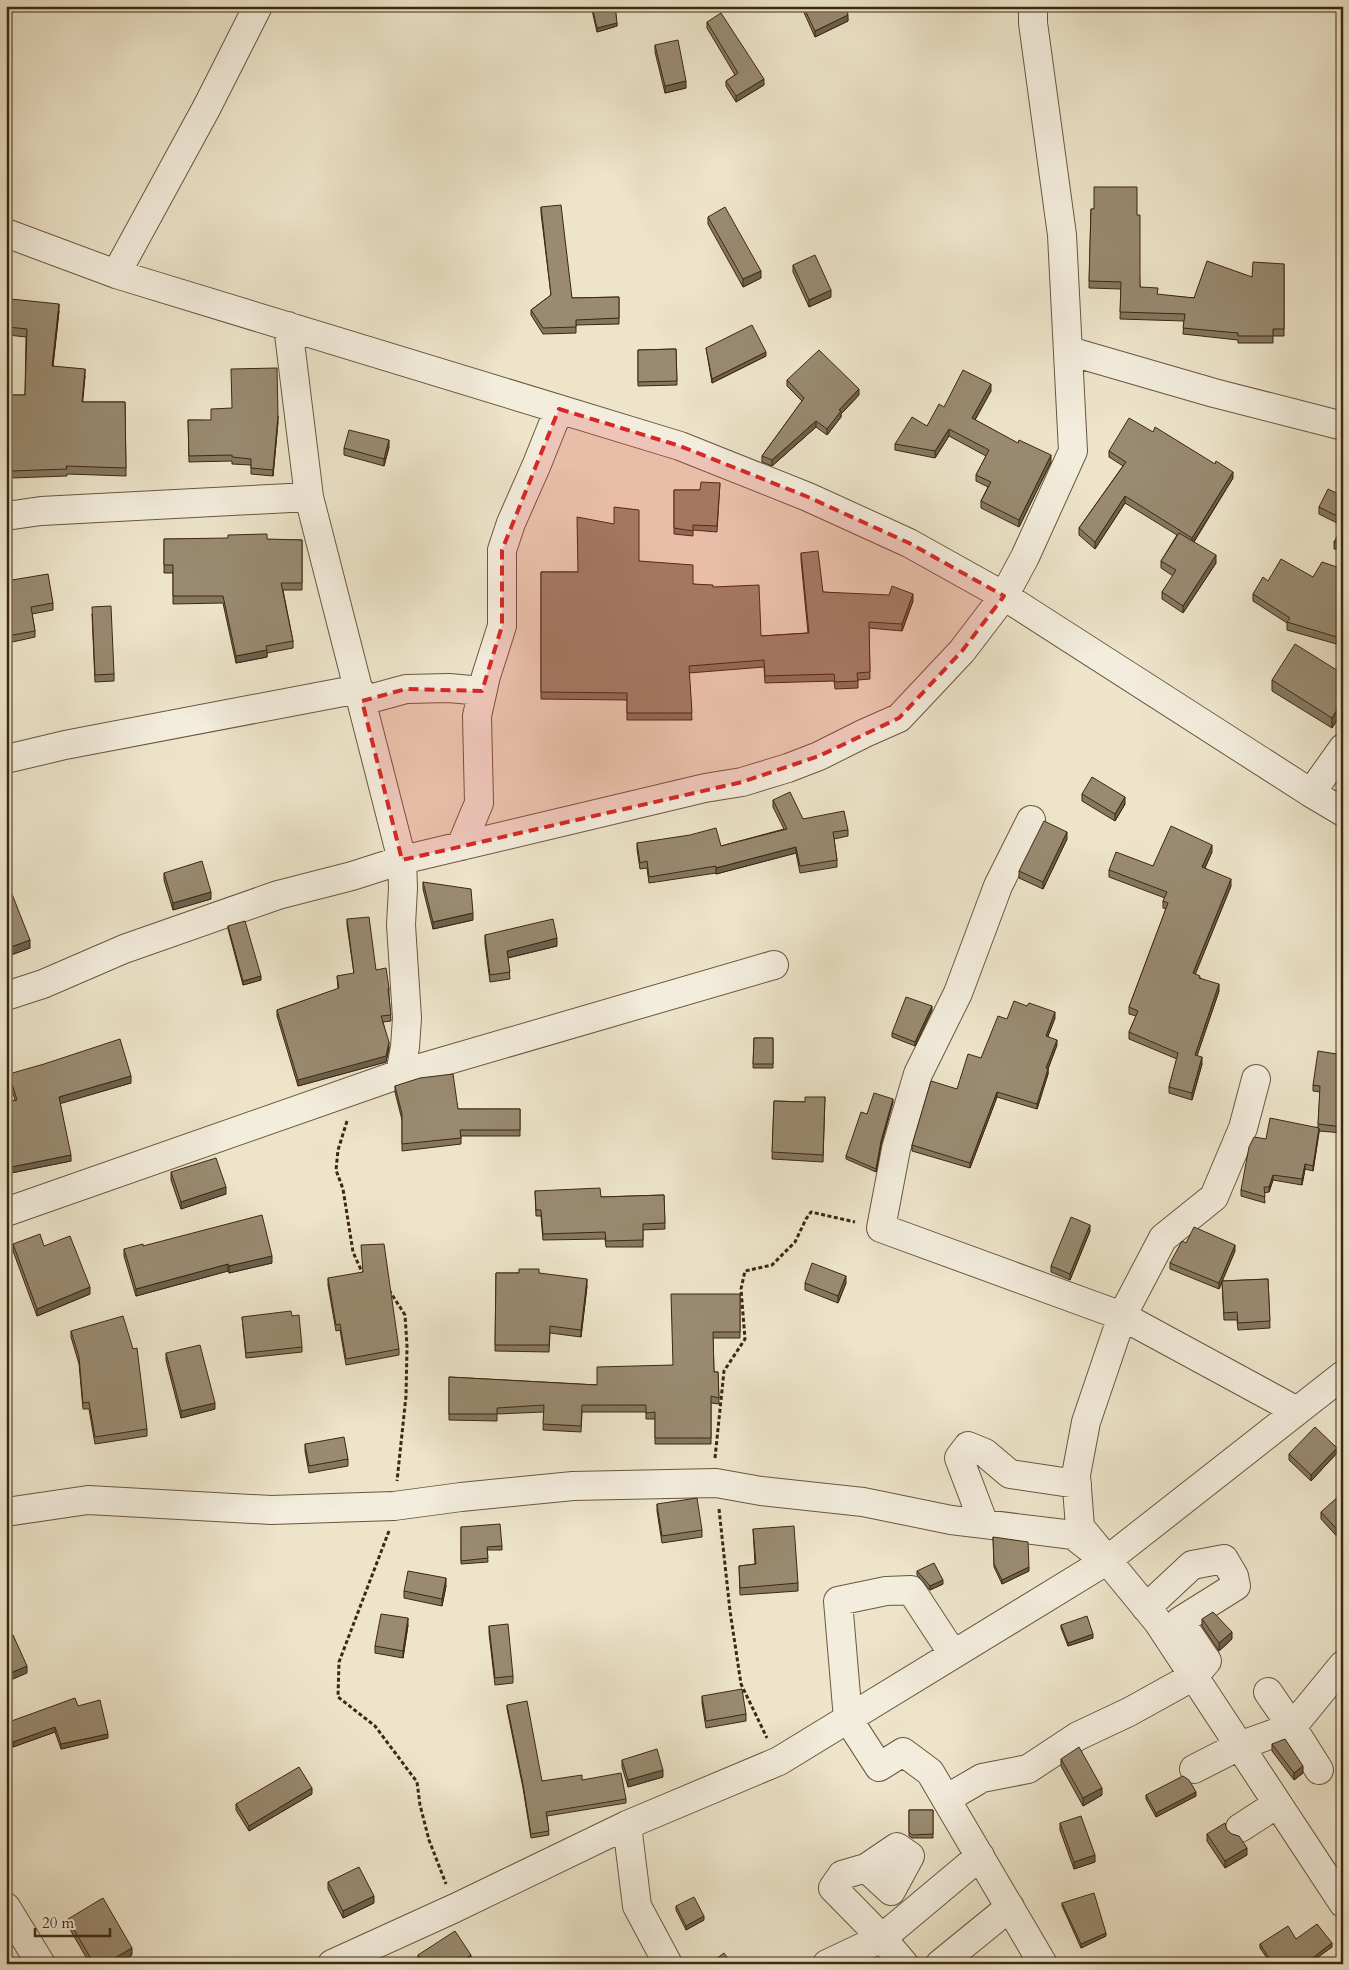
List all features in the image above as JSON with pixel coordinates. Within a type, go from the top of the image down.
[{"type":"street","points":[[116,274],[207,107],[258,6]]},
{"type":"street","points":[[6,996],[43,984],[124,949],[246,905],[370,871],[402,860],[705,788],[742,782],[819,756],[900,718],[962,651],[1004,596],[1025,556],[1074,451],[1062,235],[1032,6]]},
{"type":"street","points":[[6,233],[116,274],[680,446],[808,498],[909,543],[1004,596],[1310,793],[1343,812]]},
{"type":"street","points":[[288,326],[309,498],[402,860],[403,888],[400,925],[407,1018],[405,1047],[400,1074]]},
{"type":"street","points":[[1068,351],[1214,393],[1343,426]]},
{"type":"street","points":[[461,846],[479,803],[477,716],[482,691],[502,626],[502,550],[559,409]]},
{"type":"street","points":[[6,516],[41,511],[309,498]]},
{"type":"street","points":[[6,759],[65,745],[361,695],[449,688],[482,691]]},
{"type":"street","points":[[1310,793],[1343,748]]},
{"type":"street","points":[[1031,820],[998,886],[958,993],[918,1074],[896,1150],[881,1228],[1122,1316],[1297,1411]]},
{"type":"street","points":[[6,1212],[400,1074],[774,965]]},
{"type":"street","points":[[1256,1079],[1243,1128],[1214,1197],[1163,1238],[1122,1316],[1086,1422],[1076,1475],[1080,1527],[1158,1622],[1276,1804],[1343,1903]]},
{"type":"street","points":[[332,1964],[627,1826],[779,1761],[1106,1561],[1343,1375]]},
{"type":"street","points":[[984,1524],[959,1458],[968,1446],[985,1453],[1010,1474],[1077,1484]]},
{"type":"street","points":[[6,1512],[88,1500],[271,1510],[394,1506],[572,1486],[716,1483],[761,1491],[863,1502],[951,1520],[1073,1535],[1106,1561]]},
{"type":"street","points":[[946,1800],[982,1778],[1028,1769],[1078,1736],[1129,1712],[1194,1676],[1206,1661],[1180,1622],[1236,1586],[1234,1576],[1224,1559],[1192,1565],[1146,1608]]},
{"type":"street","points":[[953,1654],[911,1590],[886,1590],[838,1601],[848,1719],[879,1767],[903,1752],[930,1772],[1043,1964]]},
{"type":"street","points":[[1194,1769],[1239,1746],[1292,1727],[1343,1665]]},
{"type":"street","points":[[1268,1692],[1319,1770]]},
{"type":"street","points":[[1240,1828],[1276,1804]]},
{"type":"street","points":[[627,1826],[637,1906],[668,1964]]},
{"type":"street","points":[[826,1964],[882,1938],[980,1856]]},
{"type":"street","points":[[866,1868],[842,1875],[833,1888],[882,1938],[904,1964]]},
{"type":"street","points":[[6,1907],[40,1964]]},
{"type":"street","points":[[940,1964],[1010,1907]]},
{"type":"path","points":[[779,1761],[741,1684],[730,1611],[716,1483],[716,1458],[724,1371],[745,1339],[741,1289],[745,1271],[772,1265],[795,1242],[811,1212],[881,1228]]},
{"type":"highlighted area","points":[[559,409],[680,446],[808,497],[909,543],[1004,596],[962,651],[899,718],[819,756],[742,782],[402,860],[362,701],[406,689],[482,691],[502,626],[502,550]]},
{"type":"building","points":[[592,6],[615,6],[617,23],[597,28]]},
{"type":"building","points":[[803,6],[846,6],[848,15],[815,31]]},
{"type":"building","points":[[721,13],[764,79],[736,96],[726,81],[738,73],[707,22]]},
{"type":"building","points":[[678,40],[686,81],[665,86],[655,45]]},
{"type":"building","points":[[1094,187],[1137,187],[1137,215],[1140,215],[1140,287],[1158,288],[1157,294],[1194,298],[1207,261],[1252,277],[1253,262],[1284,264],[1284,329],[1273,329],[1273,336],[1238,336],[1238,333],[1183,328],[1185,314],[1120,312],[1121,282],[1089,281],[1091,209],[1094,209]]},
{"type":"building","points":[[561,205],[572,298],[619,297],[619,318],[576,320],[576,327],[543,328],[531,310],[551,295],[541,207]]},
{"type":"building","points":[[725,207],[761,271],[743,279],[708,217]]},
{"type":"building","points":[[815,255],[831,290],[809,300],[793,265]]},
{"type":"building","points":[[11,299],[59,304],[52,366],[85,369],[82,402],[125,402],[126,468],[66,466],[67,469],[11,471],[11,463],[6,464],[6,395],[25,395],[27,329],[8,327]]},
{"type":"building","points":[[752,325],[766,352],[712,379],[706,348]]},
{"type":"building","points":[[676,349],[677,381],[638,382],[638,350]]},
{"type":"building","points":[[819,350],[859,389],[839,410],[841,411],[827,429],[816,421],[772,460],[762,456],[804,398],[787,380]]},
{"type":"building","points":[[277,368],[278,416],[273,470],[251,468],[251,459],[232,457],[232,455],[189,456],[188,420],[211,420],[211,409],[232,408],[231,369]]},
{"type":"building","points":[[963,370],[991,384],[972,418],[1018,443],[1019,440],[1051,455],[1019,520],[981,501],[991,482],[976,475],[989,450],[949,429],[935,451],[895,444],[912,417],[927,426],[939,404],[944,407]]},
{"type":"building","points":[[1129,418],[1153,432],[1155,427],[1215,464],[1216,461],[1233,472],[1192,538],[1125,496],[1095,542],[1079,528],[1126,462],[1109,451]]},
{"type":"building","points":[[349,430],[389,440],[384,459],[344,448]]},
{"type":"building","points":[[701,482],[720,483],[717,526],[693,525],[693,531],[674,528],[674,490],[700,490]]},
{"type":"building","points":[[1328,489],[1343,496],[1343,519],[1319,507]]},
{"type":"building","points":[[614,507],[639,510],[639,561],[693,565],[693,584],[713,585],[713,587],[759,585],[761,636],[809,633],[801,553],[818,551],[823,592],[889,595],[892,586],[913,594],[902,624],[869,622],[870,672],[857,673],[858,681],[835,682],[834,674],[765,676],[764,660],[689,666],[692,713],[627,713],[627,693],[541,692],[541,572],[578,572],[577,517],[614,524]]},
{"type":"building","points":[[1343,527],[1343,543],[1334,542]]},
{"type":"building","points":[[1179,533],[1216,555],[1183,606],[1162,592],[1176,570],[1161,561]]},
{"type":"building","points":[[267,534],[267,539],[302,540],[302,583],[281,583],[293,641],[266,646],[267,650],[236,656],[223,596],[173,596],[173,565],[164,565],[164,539],[228,538],[228,535]]},
{"type":"building","points":[[1281,559],[1313,577],[1322,562],[1343,569],[1343,630],[1340,638],[1287,622],[1290,618],[1253,594],[1263,577],[1268,581]]},
{"type":"building","points":[[48,574],[53,603],[31,607],[35,631],[7,636],[10,651],[6,652],[6,581]]},
{"type":"building","points":[[111,606],[114,674],[95,675],[92,607]]},
{"type":"building","points":[[1295,644],[1343,674],[1343,700],[1332,718],[1272,680]]},
{"type":"building","points":[[1092,777],[1125,797],[1115,814],[1082,794]]},
{"type":"building","points":[[790,792],[803,819],[844,811],[848,830],[833,832],[837,860],[800,866],[796,847],[716,868],[716,866],[649,877],[647,861],[640,863],[637,843],[690,835],[716,828],[721,846],[787,829],[773,800]]},
{"type":"building","points":[[1044,821],[1067,832],[1043,882],[1019,871]]},
{"type":"building","points":[[1171,826],[1212,845],[1202,867],[1231,879],[1193,973],[1200,976],[1199,978],[1219,984],[1195,1055],[1202,1057],[1192,1093],[1169,1087],[1178,1053],[1129,1032],[1138,1011],[1129,1007],[1168,903],[1163,901],[1167,892],[1109,870],[1116,852],[1153,866]]},
{"type":"building","points":[[202,861],[211,892],[173,903],[164,873]]},
{"type":"building","points":[[423,882],[471,889],[473,913],[433,922]]},
{"type":"building","points":[[12,894],[30,940],[11,947],[6,934],[6,896]]},
{"type":"building","points":[[369,917],[376,970],[386,968],[389,988],[391,1015],[381,1016],[389,1042],[386,1056],[298,1080],[277,1010],[339,988],[337,976],[354,973],[347,919]]},
{"type":"building","points":[[553,919],[557,938],[507,951],[510,972],[490,975],[485,935]]},
{"type":"building","points":[[245,921],[261,976],[243,981],[228,926]]},
{"type":"building","points":[[906,997],[932,1006],[915,1042],[892,1033]]},
{"type":"building","points":[[1014,1001],[1027,1006],[1029,1003],[1055,1012],[1046,1036],[1057,1040],[1046,1068],[1048,1069],[1037,1104],[997,1092],[970,1163],[912,1145],[931,1081],[957,1089],[968,1054],[981,1058],[998,1016],[1007,1019]]},
{"type":"building","points":[[754,1038],[773,1038],[773,1064],[753,1064]]},
{"type":"building","points":[[120,1039],[131,1076],[59,1097],[71,1155],[6,1168],[6,1102],[17,1100],[9,1074]]},
{"type":"building","points":[[1318,1051],[1343,1055],[1343,1127],[1318,1124],[1320,1086],[1313,1085]]},
{"type":"building","points":[[453,1074],[458,1109],[520,1109],[520,1130],[460,1130],[461,1138],[402,1144],[402,1114],[395,1086],[420,1078]]},
{"type":"building","points":[[874,1093],[893,1099],[881,1141],[876,1169],[846,1156],[861,1112],[867,1114]]},
{"type":"building","points":[[805,1097],[825,1097],[823,1155],[772,1152],[774,1101],[805,1102]]},
{"type":"building","points":[[1270,1118],[1319,1128],[1313,1166],[1305,1164],[1302,1179],[1273,1175],[1269,1187],[1264,1187],[1265,1197],[1241,1190],[1249,1147],[1254,1137],[1266,1139]]},
{"type":"building","points":[[216,1158],[226,1187],[181,1202],[171,1172]]},
{"type":"building","points":[[600,1188],[601,1197],[664,1195],[665,1223],[643,1224],[643,1240],[606,1241],[605,1232],[543,1234],[541,1210],[536,1210],[535,1191]]},
{"type":"building","points":[[262,1215],[272,1256],[229,1266],[228,1264],[136,1289],[124,1249],[143,1244],[143,1246]]},
{"type":"building","points":[[1071,1217],[1090,1225],[1070,1274],[1051,1266]]},
{"type":"building","points":[[1194,1227],[1235,1245],[1219,1283],[1170,1263],[1182,1241],[1186,1243]]},
{"type":"building","points":[[40,1234],[44,1246],[70,1236],[90,1287],[37,1309],[13,1244]]},
{"type":"building","points":[[384,1244],[399,1349],[346,1359],[340,1324],[336,1325],[328,1278],[363,1272],[361,1245]]},
{"type":"building","points":[[812,1263],[846,1276],[838,1296],[805,1283]]},
{"type":"building","points":[[519,1269],[539,1269],[539,1273],[587,1279],[581,1330],[550,1326],[549,1345],[495,1345],[496,1273],[519,1273]]},
{"type":"building","points":[[1268,1279],[1270,1321],[1238,1323],[1237,1312],[1224,1313],[1222,1281]]},
{"type":"building","points":[[671,1294],[740,1294],[740,1332],[713,1332],[714,1372],[718,1372],[719,1398],[711,1396],[711,1438],[655,1438],[655,1412],[646,1413],[646,1405],[582,1405],[581,1426],[543,1424],[544,1405],[497,1408],[497,1414],[449,1414],[449,1377],[597,1385],[597,1367],[673,1365]]},
{"type":"building","points":[[291,1311],[292,1316],[299,1315],[302,1347],[246,1353],[242,1317]]},
{"type":"building","points":[[123,1316],[133,1349],[137,1348],[147,1429],[95,1437],[89,1402],[83,1403],[79,1357],[71,1331]]},
{"type":"building","points":[[200,1345],[215,1403],[181,1411],[166,1353]]},
{"type":"building","points":[[1315,1427],[1337,1448],[1311,1475],[1289,1454]]},
{"type":"building","points":[[344,1437],[348,1459],[309,1466],[305,1444]]},
{"type":"building","points":[[1340,1495],[1343,1499],[1343,1536],[1321,1512]]},
{"type":"building","points":[[697,1498],[702,1530],[662,1536],[657,1504]]},
{"type":"building","points":[[500,1524],[502,1546],[487,1547],[488,1558],[461,1561],[461,1527]]},
{"type":"building","points":[[794,1526],[798,1583],[740,1588],[739,1566],[756,1564],[753,1529]]},
{"type":"building","points":[[993,1537],[1028,1542],[1029,1567],[1002,1580],[994,1564]]},
{"type":"building","points":[[934,1563],[943,1580],[930,1586],[917,1571]]},
{"type":"building","points":[[408,1571],[446,1578],[442,1599],[404,1591]]},
{"type":"building","points":[[1213,1612],[1232,1632],[1219,1643],[1202,1619]]},
{"type":"building","points":[[381,1614],[408,1618],[403,1651],[375,1646]]},
{"type":"building","points":[[1087,1616],[1093,1634],[1068,1643],[1061,1625]]},
{"type":"building","points":[[508,1624],[513,1676],[495,1678],[489,1626]]},
{"type":"building","points":[[13,1635],[27,1666],[6,1675],[6,1638]]},
{"type":"building","points":[[742,1689],[746,1714],[706,1721],[702,1696]]},
{"type":"building","points":[[75,1698],[78,1706],[100,1700],[108,1734],[61,1744],[55,1727],[13,1742],[6,1723]]},
{"type":"building","points":[[527,1701],[542,1781],[582,1775],[582,1780],[621,1773],[626,1799],[546,1812],[549,1831],[531,1834],[507,1705]]},
{"type":"building","points":[[1285,1739],[1303,1766],[1294,1773],[1272,1744]]},
{"type":"building","points":[[1079,1747],[1102,1788],[1083,1798],[1061,1759]]},
{"type":"building","points":[[657,1749],[663,1770],[628,1780],[622,1760]]},
{"type":"building","points":[[299,1767],[312,1788],[249,1826],[236,1804]]},
{"type":"building","points":[[1183,1776],[1189,1780],[1196,1792],[1156,1813],[1146,1795]]},
{"type":"building","points":[[909,1810],[933,1810],[933,1834],[912,1835],[909,1832]]},
{"type":"building","points":[[1081,1816],[1095,1855],[1074,1862],[1060,1823]]},
{"type":"building","points":[[1225,1823],[1227,1830],[1239,1836],[1247,1848],[1225,1861],[1207,1834]]},
{"type":"building","points":[[359,1867],[374,1896],[343,1911],[328,1882]]},
{"type":"building","points":[[1094,1893],[1106,1933],[1081,1944],[1062,1903]]},
{"type":"building","points":[[694,1897],[704,1916],[686,1926],[676,1906]]},
{"type":"building","points":[[103,1898],[132,1948],[104,1964],[94,1964],[68,1919]]},
{"type":"building","points":[[1317,1924],[1332,1943],[1310,1960],[1310,1964],[1273,1964],[1260,1944],[1288,1926],[1296,1939]]},
{"type":"building","points":[[455,1931],[471,1955],[457,1964],[424,1964],[418,1955]]},
{"type":"building","points":[[724,1953],[732,1964],[709,1964]]}]
